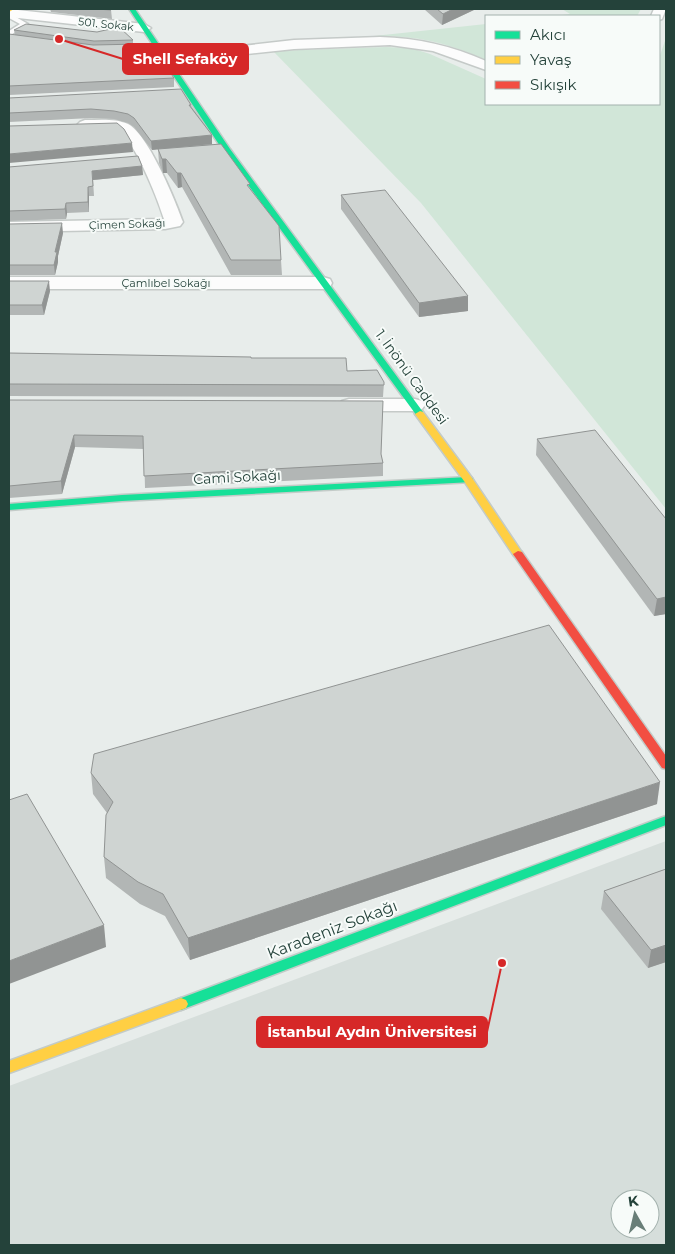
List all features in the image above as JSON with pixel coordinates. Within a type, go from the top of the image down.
[{"type":"main road","points":[[9,12],[16,9]]},
{"type":"main road","name":"1. İnönü Caddesi","points":[[132,9],[156,52],[323,283],[415,405],[666,765]]},
{"type":"main road","name":"Cami Sokağı","points":[[9,507],[122,498],[468,480]]},
{"type":"main road","name":"Karadeniz Sokağı","points":[[9,1067],[666,820]]},
{"type":"street","name":"501. Sokak","points":[[9,12],[144,28]]},
{"type":"street","points":[[156,52],[373,41],[422,45],[442,49],[485,66]]},
{"type":"street","points":[[167,93],[186,92]]},
{"type":"street","points":[[74,126],[122,126],[132,134],[146,157]]},
{"type":"street","points":[[209,151],[227,150]]},
{"type":"street","points":[[126,159],[164,156]]},
{"type":"street","name":"Çimen Sokağı","points":[[9,227],[165,224],[174,222],[146,157]]},
{"type":"street","name":"Çamlıbel Sokağı","points":[[9,283],[323,283]]},
{"type":"street","points":[[326,405],[415,405]]},
{"type":"lane","points":[[9,12],[25,24],[35,25]]},
{"type":"lane","points":[[9,34],[25,24]]},
{"type":"lane","points":[[106,31],[122,26]]},
{"type":"lane","points":[[9,38],[18,40]]},
{"type":"shaded area","points":[[666,841],[666,1245],[9,1245],[9,1086]]},
{"type":"green space","points":[[562,9],[641,9],[638,15],[562,15],[570,14]]},
{"type":"green space","points":[[485,24],[485,60],[431,41],[405,37],[374,36]]},
{"type":"green space","points":[[666,38],[666,509],[421,203],[273,51],[385,47],[411,48],[430,54],[485,79],[485,105],[660,105],[660,55]]},
{"type":"building","points":[[437,9],[453,9],[443,14]]},
{"type":"building","points":[[26,24],[97,32],[119,27],[133,40],[94,41],[14,30]]},
{"type":"building","points":[[9,34],[93,45],[141,44],[167,68],[174,78],[9,86]]},
{"type":"building","points":[[181,89],[191,105],[189,105],[212,135],[151,141],[134,118],[128,114],[114,111],[91,109],[9,113],[9,98]]},
{"type":"building","points":[[117,123],[124,129],[132,143],[9,154],[9,126]]},
{"type":"building","points":[[221,144],[250,184],[247,185],[279,226],[281,260],[231,260],[181,173],[177,173],[166,159],[162,159],[158,149]]},
{"type":"building","points":[[138,156],[142,166],[92,171],[93,186],[88,187],[88,202],[66,203],[65,209],[9,211],[9,167]]},
{"type":"building","points":[[385,190],[468,296],[419,303],[341,195]]},
{"type":"building","points":[[62,223],[54,265],[9,265],[9,224]]},
{"type":"building","points":[[9,281],[49,281],[42,305],[9,305]]},
{"type":"building","points":[[9,353],[346,358],[347,371],[377,370],[384,385],[9,384]]},
{"type":"building","points":[[9,400],[383,401],[381,454],[383,463],[144,476],[143,436],[74,435],[61,481],[9,486]]},
{"type":"building","points":[[595,430],[666,519],[666,597],[657,599],[537,439]]},
{"type":"building","points":[[549,625],[660,782],[188,938],[163,894],[138,882],[104,857],[106,815],[113,802],[91,773],[94,754]]},
{"type":"building","points":[[27,794],[104,925],[9,961],[9,800]]},
{"type":"building","points":[[666,869],[666,945],[651,950],[604,891]]},
{"type":"traffic: fast","points":[[132,9],[227,150],[420,414]]},
{"type":"traffic: fast","points":[[9,507],[122,498],[468,480]]},
{"type":"traffic: fast","points":[[181,1004],[666,820]]},
{"type":"traffic: slow","points":[[420,414],[518,554]]},
{"type":"traffic: slow","points":[[9,1067],[181,1004]]},
{"type":"traffic: jam","points":[[518,554],[666,765]]},
{"type":"place","name":"Shell Sefaköy","points":[[59,39]]},
{"type":"place","name":"İstanbul Aydın Üniversitesi","points":[[502,963]]}]
